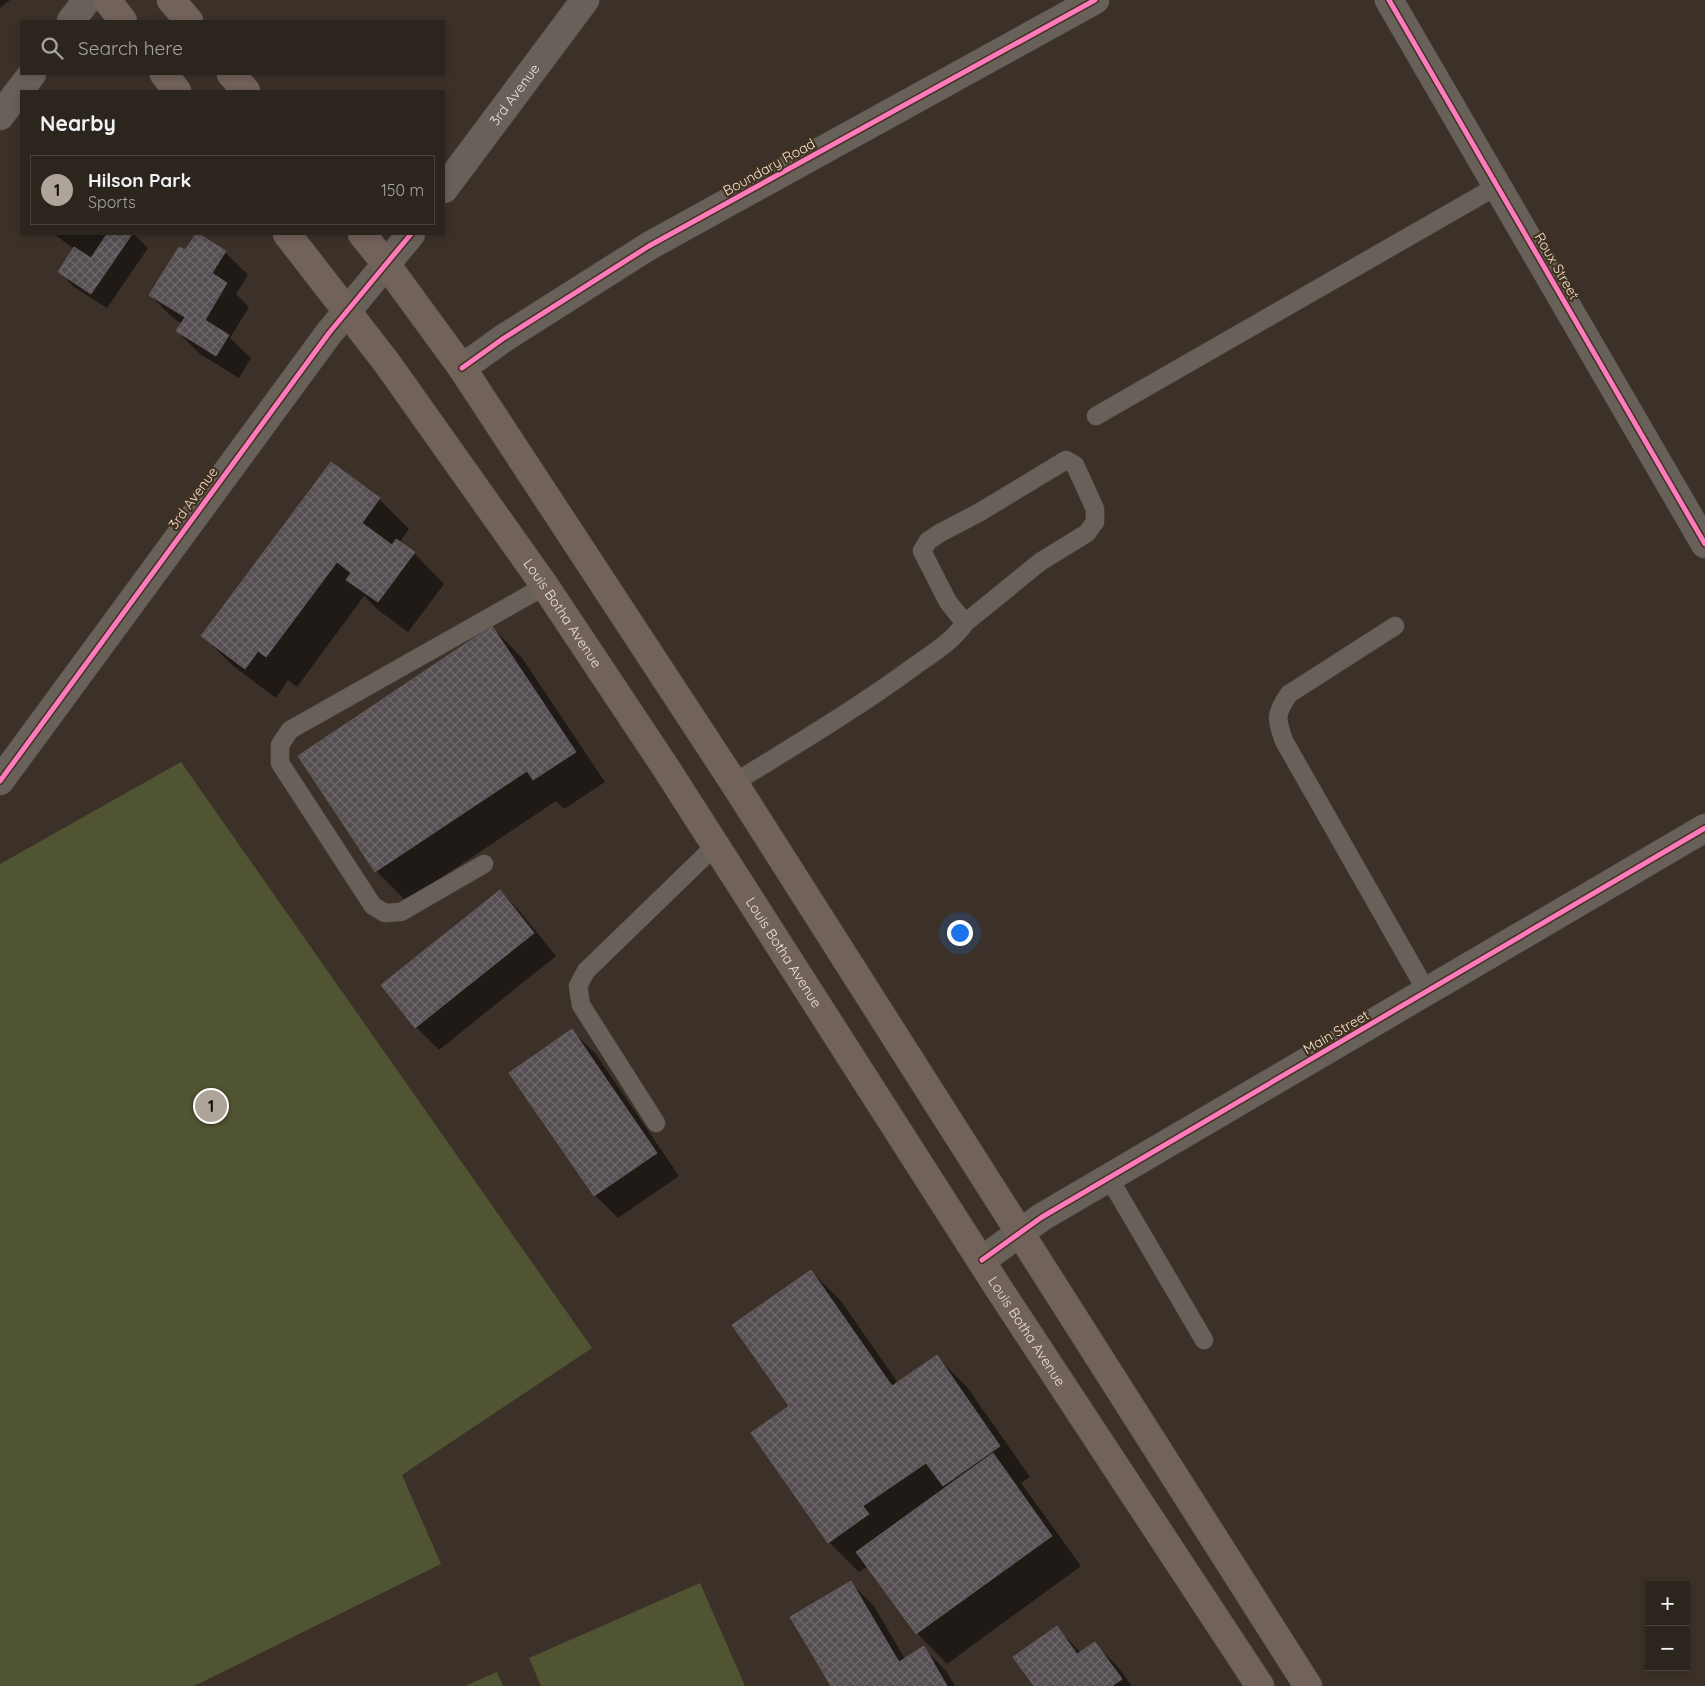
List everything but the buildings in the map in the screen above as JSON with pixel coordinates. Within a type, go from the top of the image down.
[{"type":"main road","points":[[107,0],[122,20]]},
{"type":"main road","points":[[171,0],[188,20]]},
{"type":"main road","points":[[165,75],[176,90]]},
{"type":"main road","points":[[233,75],[245,90]]},
{"type":"main road","name":"Louis Botha Avenue","points":[[288,235],[387,363],[545,586],[666,768],[982,1260],[1260,1686]]},
{"type":"main road","points":[[363,235],[462,368],[734,783],[1308,1686]]},
{"type":"street","points":[[72,20],[87,0]]},
{"type":"street","name":"3rd Avenue","points":[[445,188],[585,0]]},
{"type":"street","name":"Roux Street","points":[[1389,0],[1705,544]]},
{"type":"street","name":"Boundary Road","points":[[462,368],[504,338],[649,246],[1086,3]]},
{"type":"street","points":[[0,116],[31,75]]},
{"type":"street","name":"3rd Avenue","points":[[0,781],[329,333],[410,235]]},
{"type":"street","name":"Main Street","points":[[982,1260],[1042,1218],[1705,828]]},
{"type":"lane","points":[[1096,416],[1497,186]]},
{"type":"lane","points":[[734,783],[806,739],[900,677],[953,637],[965,623],[1040,562],[1087,532],[1095,522],[1095,509],[1075,465],[1066,460],[928,542],[922,551],[948,602],[965,623]]},
{"type":"lane","points":[[484,864],[401,912],[385,914],[373,906],[280,763],[280,744],[290,730],[545,586]]},
{"type":"lane","points":[[1395,626],[1289,694],[1279,708],[1278,723],[1284,741],[1428,992]]},
{"type":"lane","points":[[656,1123],[581,1005],[578,986],[586,972],[715,846]]},
{"type":"lane","points":[[1109,1178],[1204,1340]]},
{"type":"green space","points":[[181,762],[592,1348],[402,1475],[441,1564],[194,1686],[0,1686],[0,864]]},
{"type":"green space","points":[[700,1583],[745,1686],[541,1686],[529,1658]]},
{"type":"green space","points":[[497,1672],[503,1686],[465,1686]]},
{"type":"cycle path","points":[[462,368],[504,338],[649,246],[1095,0]]},
{"type":"cycle path","points":[[1389,0],[1705,544]]},
{"type":"cycle path","points":[[0,781],[329,333],[410,235]]},
{"type":"cycle path","points":[[982,1260],[1042,1217],[1705,828]]},
{"type":"place","name":"Hilson Park","points":[[211,1106]]}]
